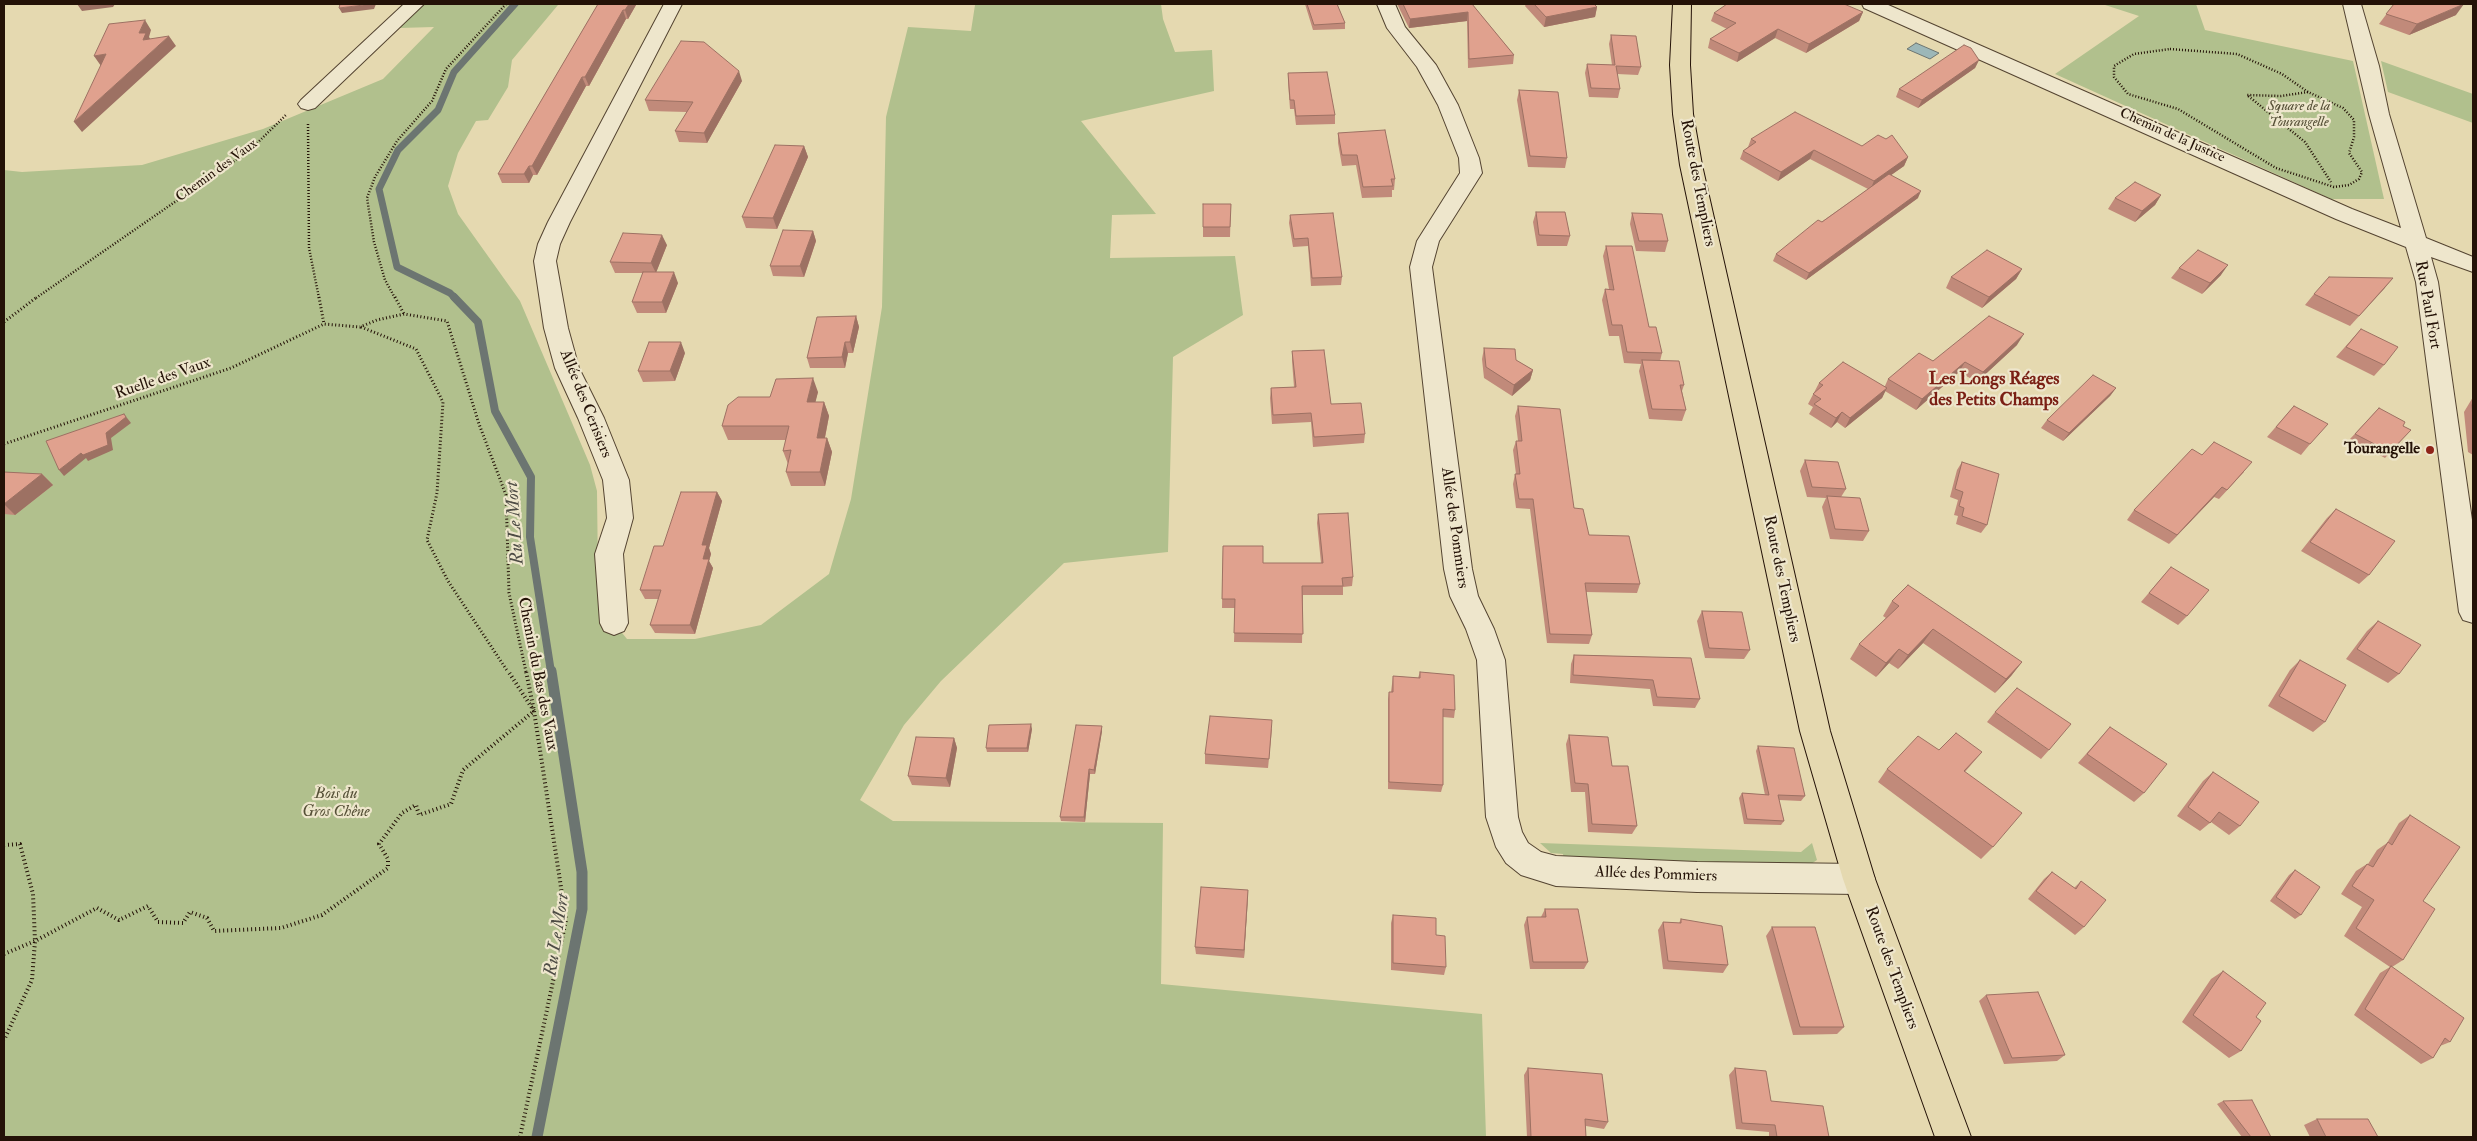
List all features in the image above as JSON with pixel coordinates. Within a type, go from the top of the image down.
[{"type":"main road","name":"Route des Templiers","points":[[1682,4],[1680,65],[1683,114],[1691,165],[1815,731],[1859,879],[1953,1137]]},
{"type":"street","points":[[308,104],[415,4]]},
{"type":"street","name":"Allée des Cerisiers","points":[[614,623],[609,554],[620,518],[616,480],[591,418],[567,368],[556,328],[545,261],[549,244],[559,222],[673,4]]},
{"type":"street","name":"Allée des Pommiers","points":[[1386,4],[1396,28],[1426,65],[1448,105],[1468,158],[1471,173],[1466,184],[1428,241],[1423,253],[1421,267],[1458,569],[1464,596],[1480,630],[1491,660],[1502,817],[1507,837],[1517,853],[1532,865],[1556,871],[1697,877],[1859,879]]},
{"type":"street","name":"Chemin de la Justice","points":[[1871,4],[2344,214],[2473,265]]},
{"type":"street","name":"Rue Paul Fort","points":[[2352,4],[2369,66],[2379,114],[2427,282],[2473,612]]},
{"type":"path","points":[[404,314],[385,280],[374,242],[367,198],[375,177],[397,141],[432,100],[446,69],[506,4]]},
{"type":"path","points":[[2170,49],[2237,54],[2282,74],[2308,92],[2343,108],[2354,120],[2354,136],[2349,153],[2362,172],[2359,179],[2349,185],[2334,187],[2276,168],[2186,113],[2128,94],[2114,76],[2114,66],[2134,54],[2144,51],[2170,49]]},
{"type":"path","points":[[2308,92],[2281,96],[2247,95],[2305,142],[2334,187]]},
{"type":"path","name":"Chemin des Vaux","points":[[4,322],[70,273],[250,150],[288,114],[308,104]]},
{"type":"path","points":[[308,104],[309,248],[324,324]]},
{"type":"path","name":"Chemin du Bas des Vaux","points":[[324,324],[360,327],[377,320],[404,314],[447,321],[478,424],[506,495],[509,593],[534,711],[566,920],[533,1083],[520,1137]]},
{"type":"path","name":"Ruelle des Vaux","points":[[4,444],[231,368],[324,324]]},
{"type":"path","points":[[4,954],[35,941],[97,908],[119,920],[148,906],[158,922],[183,923],[190,912],[207,918],[214,931],[281,928],[322,915],[388,868],[388,859],[379,844],[402,813],[416,805],[419,815],[451,804],[463,770],[534,711],[448,581],[428,540],[437,493],[443,402],[416,349],[360,327]]},
{"type":"path","points":[[4,845],[20,844],[33,894],[35,941],[32,980],[4,1040]]},
{"type":"green space","name":"Bois du Gros Chêne","points":[[423,4],[567,4],[558,5],[512,60],[508,87],[488,120],[476,121],[458,153],[448,186],[458,214],[520,301],[590,465],[597,491],[598,575],[614,623],[627,639],[695,639],[761,625],[829,574],[851,499],[882,307],[886,117],[908,27],[971,31],[975,5],[953,4],[1161,4],[1163,19],[1175,52],[1212,50],[1214,91],[1081,121],[1156,214],[1112,215],[1110,258],[1235,256],[1243,315],[1173,357],[1168,552],[1064,563],[941,681],[904,725],[860,800],[893,821],[1163,823],[1161,984],[1482,1014],[1486,1137],[4,1137],[4,170],[22,172],[142,165],[263,129],[383,79],[434,27],[399,28]]},
{"type":"green space","name":"Square de la Tourangelle","points":[[2102,4],[2196,4],[2205,30],[2353,61],[2384,199],[2331,199],[2055,74],[2139,16]]},
{"type":"green space","points":[[2381,61],[2473,94],[2473,123],[2388,92]]},
{"type":"green space","points":[[1540,843],[1801,852],[1812,843],[1817,860],[1811,864],[1564,860],[1563,854],[1551,853]]},
{"type":"water","points":[[1916,43],[1939,53],[1930,59],[1907,49]]},
{"type":"building","points":[[340,4],[372,4],[339,8]]},
{"type":"building","points":[[598,4],[629,4],[623,10],[585,77],[582,77],[532,166],[529,166],[524,174],[498,174]]},
{"type":"building","points":[[1307,4],[1337,4],[1345,23],[1314,25]]},
{"type":"building","points":[[1403,4],[1472,4],[1514,55],[1469,59],[1468,12],[1410,19]]},
{"type":"building","points":[[1534,4],[1594,4],[1597,7],[1546,17]]},
{"type":"building","points":[[1727,4],[1844,4],[1863,12],[1809,44],[1778,29],[1739,53],[1710,39],[1736,23],[1714,13]]},
{"type":"building","points":[[2394,4],[2464,4],[2417,24],[2386,14]]},
{"type":"building","points":[[145,20],[139,33],[146,33],[143,40],[169,36],[74,122],[106,54],[94,56],[109,24]]},
{"type":"building","points":[[1611,35],[1636,36],[1641,67],[1616,66],[1620,89],[1591,88],[1587,64],[1615,65]]},
{"type":"building","points":[[681,41],[704,42],[739,71],[704,133],[675,131],[693,102],[645,100]]},
{"type":"building","points":[[1964,45],[1971,48],[1979,60],[1922,100],[1899,89]]},
{"type":"building","points":[[1327,72],[1335,115],[1296,116],[1294,100],[1290,100],[1288,73]]},
{"type":"building","points":[[1519,90],[1558,92],[1567,158],[1530,156]]},
{"type":"building","points":[[1795,112],[1862,146],[1878,135],[1886,139],[1892,135],[1908,157],[1874,181],[1814,150],[1781,172],[1743,151],[1756,142],[1751,139]]},
{"type":"building","points":[[1385,130],[1395,179],[1391,179],[1393,186],[1363,187],[1357,155],[1342,155],[1338,133]]},
{"type":"building","points":[[775,145],[804,146],[773,218],[742,217]]},
{"type":"building","points":[[1889,174],[1921,191],[1809,273],[1776,254],[1818,220],[1822,222]]},
{"type":"building","points":[[2135,182],[2161,195],[2142,211],[2115,198]]},
{"type":"building","points":[[1203,204],[1231,204],[1230,227],[1203,227]]},
{"type":"building","points":[[1536,212],[1565,212],[1570,236],[1539,235]]},
{"type":"building","points":[[1333,213],[1342,277],[1312,278],[1308,238],[1294,239],[1290,215]]},
{"type":"building","points":[[1632,213],[1662,214],[1668,241],[1639,241]]},
{"type":"building","points":[[783,230],[813,231],[800,266],[770,266]]},
{"type":"building","points":[[623,233],[662,235],[651,263],[610,262]]},
{"type":"building","points":[[1606,246],[1632,246],[1649,327],[1656,327],[1662,353],[1627,352],[1622,325],[1612,325],[1605,289],[1614,290]]},
{"type":"building","points":[[1987,250],[2022,269],[1989,297],[1951,277]]},
{"type":"building","points":[[2198,250],[2228,265],[2210,283],[2179,268]]},
{"type":"building","points":[[643,272],[674,272],[662,302],[632,302]]},
{"type":"building","points":[[2329,277],[2393,278],[2359,316],[2314,294]]},
{"type":"building","points":[[856,316],[850,342],[845,342],[842,357],[807,358],[817,317]]},
{"type":"building","points":[[1989,316],[2024,334],[1983,372],[1965,362],[1922,399],[1888,379],[1919,353],[1933,361]]},
{"type":"building","points":[[2361,329],[2398,347],[2384,365],[2346,347]]},
{"type":"building","points":[[649,342],[681,342],[670,371],[638,371]]},
{"type":"building","points":[[1484,348],[1515,349],[1516,360],[1533,370],[1514,385],[1486,367]]},
{"type":"building","points":[[1324,350],[1331,404],[1361,403],[1365,434],[1314,437],[1311,413],[1273,415],[1271,388],[1296,387],[1292,351]]},
{"type":"building","points":[[1642,360],[1679,361],[1684,385],[1680,385],[1686,410],[1652,409]]},
{"type":"building","points":[[1843,362],[1887,388],[1850,418],[1842,412],[1836,418],[1814,404],[1821,399],[1813,394],[1823,385],[1819,383]]},
{"type":"building","points":[[2093,375],[2116,388],[2069,433],[2047,420]]},
{"type":"building","points":[[813,378],[807,402],[824,402],[817,438],[827,438],[820,472],[786,472],[791,450],[783,451],[789,426],[722,426],[728,405],[738,397],[770,397],[776,379]]},
{"type":"building","points":[[1518,406],[1560,409],[1574,508],[1583,509],[1589,535],[1629,536],[1640,584],[1585,583],[1592,635],[1550,634],[1533,499],[1519,499],[1515,474],[1520,474],[1516,441],[1522,441]]},
{"type":"building","points":[[2294,406],[2328,424],[2310,444],[2276,427]]},
{"type":"building","points":[[2379,408],[2405,422],[2403,426],[2411,430],[2390,452],[2355,434]]},
{"type":"building","points":[[124,414],[126,417],[106,433],[108,445],[83,455],[81,453],[59,470],[46,441]]},
{"type":"building","points":[[2214,442],[2252,462],[2227,490],[2222,487],[2177,535],[2134,510],[2192,449],[2202,455]]},
{"type":"building","points":[[1805,460],[1838,462],[1846,489],[1812,487]]},
{"type":"building","points":[[1962,462],[1999,474],[1987,525],[1962,516],[1964,508],[1959,506],[1963,492],[1955,489]]},
{"type":"building","points":[[4,472],[42,474],[4,504]]},
{"type":"building","points":[[681,492],[717,492],[702,545],[707,545],[703,559],[709,559],[690,625],[650,625],[661,590],[640,590],[654,546],[663,546]]},
{"type":"building","points":[[1827,496],[1860,498],[1869,531],[1835,529]]},
{"type":"building","points":[[2336,509],[2395,541],[2369,575],[2310,542]]},
{"type":"building","points":[[1348,513],[1353,577],[1342,578],[1343,586],[1302,586],[1303,634],[1234,633],[1235,599],[1222,599],[1223,546],[1263,546],[1263,563],[1323,563],[1318,514]]},
{"type":"building","points":[[2171,567],[2209,590],[2187,616],[2149,593]]},
{"type":"building","points":[[1908,585],[2022,662],[2006,679],[1933,629],[1908,655],[1899,649],[1886,663],[1859,644],[1899,606],[1892,601]]},
{"type":"building","points":[[1702,611],[1742,612],[1750,650],[1709,648]]},
{"type":"building","points":[[2378,621],[2421,645],[2399,674],[2357,649]]},
{"type":"building","points":[[1574,655],[1691,658],[1700,699],[1657,697],[1653,680],[1573,675]]},
{"type":"building","points":[[2300,660],[2346,685],[2325,722],[2279,696]]},
{"type":"building","points":[[1420,672],[1454,675],[1455,710],[1443,709],[1443,785],[1389,782],[1389,692],[1393,692],[1393,676],[1420,678]]},
{"type":"building","points":[[2017,688],[2071,724],[2049,750],[1995,712]]},
{"type":"building","points":[[1210,716],[1272,720],[1269,759],[1205,754]]},
{"type":"building","points":[[1031,724],[1027,748],[986,748],[989,725]]},
{"type":"building","points":[[1076,725],[1102,726],[1094,770],[1089,769],[1084,817],[1060,817]]},
{"type":"building","points":[[2110,727],[2167,764],[2144,793],[2087,754]]},
{"type":"building","points":[[1956,733],[1982,752],[1964,771],[2022,813],[1993,847],[1887,769],[1918,736],[1939,750]]},
{"type":"building","points":[[1569,735],[1608,737],[1612,766],[1628,766],[1637,826],[1592,824],[1588,784],[1575,783]]},
{"type":"building","points":[[916,737],[954,738],[946,778],[908,776]]},
{"type":"building","points":[[1758,746],[1794,748],[1805,796],[1778,795],[1784,821],[1747,819],[1742,793],[1769,795]]},
{"type":"building","points":[[2213,772],[2259,802],[2240,826],[2219,812],[2210,823],[2188,807]]},
{"type":"building","points":[[2410,815],[2460,847],[2423,901],[2435,909],[2403,960],[2356,928],[2374,900],[2352,886],[2367,864],[2373,867],[2388,842],[2392,845]]},
{"type":"building","points":[[2295,870],[2320,887],[2301,915],[2276,897]]},
{"type":"building","points":[[2052,872],[2076,889],[2081,881],[2106,900],[2084,927],[2036,891]]},
{"type":"building","points":[[1201,887],[1248,890],[1244,950],[1195,947]]},
{"type":"building","points":[[1545,909],[1578,909],[1588,962],[1533,962],[1527,917],[1546,917]]},
{"type":"building","points":[[1393,915],[1436,918],[1436,935],[1445,936],[1446,967],[1393,963]]},
{"type":"building","points":[[1681,919],[1722,926],[1728,965],[1668,961],[1663,922],[1681,923]]},
{"type":"building","points":[[1772,927],[1815,927],[1844,1027],[1800,1027]]},
{"type":"building","points":[[2391,966],[2464,1018],[2450,1042],[2445,1038],[2433,1058],[2365,1009]]},
{"type":"building","points":[[2223,971],[2266,1003],[2256,1017],[2261,1021],[2241,1051],[2193,1015]]},
{"type":"building","points":[[2038,992],[2065,1055],[2012,1058],[1986,995]]},
{"type":"building","points":[[1528,1068],[1602,1074],[1608,1122],[1585,1119],[1586,1137],[1531,1137]]},
{"type":"building","points":[[1735,1068],[1766,1071],[1771,1101],[1823,1106],[1829,1137],[1777,1137],[1775,1125],[1742,1123]]},
{"type":"building","points":[[2252,1100],[2271,1137],[2251,1137],[2223,1101]]},
{"type":"building","points":[[2317,1119],[2368,1119],[2378,1137],[2326,1137]]},
{"type":"waterway","name":"Ru Le Mort","points":[[454,297],[450,293],[397,267],[379,189],[398,150],[438,110],[454,72],[515,4]]},
{"type":"waterway","name":"Ru Le Mort","points":[[454,297],[478,322],[495,411],[531,477],[530,537],[551,672]]},
{"type":"waterway","name":"Ru Le Mort","points":[[537,1137],[582,909],[582,872],[551,671]]},
{"type":"place","name":"Tourangelle","points":[[2430,450]]},
{"type":"district","name":"Les Longs Réages des Petits Champs","points":[[1994,390]]}]
